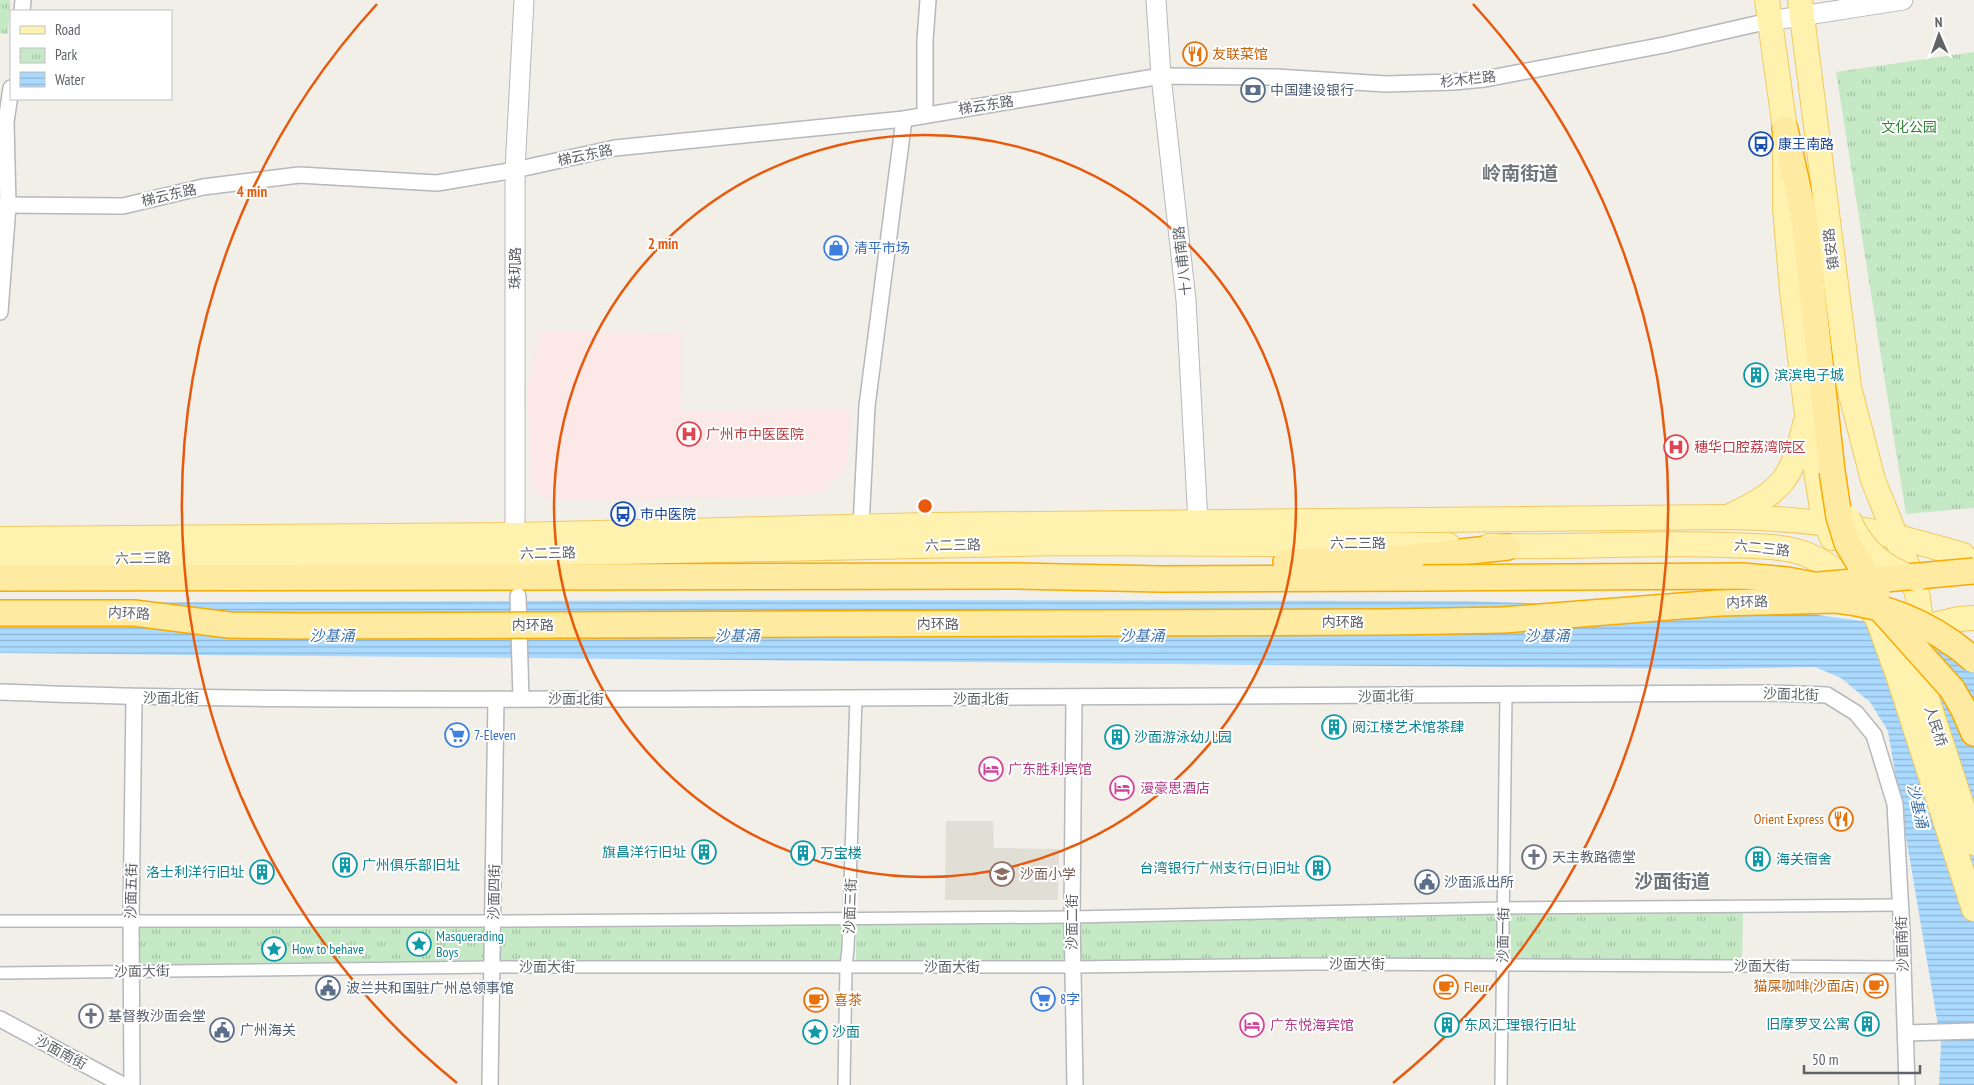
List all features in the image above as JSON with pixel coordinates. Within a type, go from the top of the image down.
[{"type":"highway","points":[[1785,129],[1804,217],[1838,517],[1847,543],[1885,603],[1934,657],[1952,689]]},
{"type":"highway","points":[[0,578],[1017,576],[1232,564],[1403,558],[1508,547]]},
{"type":"highway","points":[[1578,615],[1969,563]]},
{"type":"highway","name":"内环路","points":[[1017,576],[1161,579],[1735,576],[1787,580],[1832,588],[1863,599],[1882,611],[1952,689],[1964,708],[1974,732]]},
{"type":"highway","name":"内环路","points":[[0,613],[134,613],[229,625],[297,626],[1388,622],[1503,620],[1719,603],[1816,600],[1852,602],[1897,612],[1915,620],[1974,660]]},
{"type":"main road","name":"镇安路","points":[[1801,8],[1844,361],[1854,413],[1873,480]]},
{"type":"main road","points":[[1768,10],[1785,129],[1785,208],[1792,291],[1807,415],[1826,524],[1836,546],[1878,620]]},
{"type":"main road","points":[[1728,517],[1766,497],[1783,481],[1796,458],[1807,415]]},
{"type":"main road","points":[[1832,471],[1855,534],[1872,556],[1898,572],[1922,581],[1950,584],[1974,583]]},
{"type":"main road","points":[[1873,480],[1913,579],[1918,598],[1921,628]]},
{"type":"main road","points":[[1873,480],[1902,519],[1969,563]]},
{"type":"main road","name":"六二三路","points":[[0,540],[515,535],[1198,522],[1728,517],[1768,518],[1826,524]]},
{"type":"main road","points":[[1678,544],[1679,518]]},
{"type":"main road","points":[[1826,524],[1895,536],[1969,563]]},
{"type":"main road","points":[[1826,524],[1858,530],[1882,546],[1891,555],[1908,584],[1921,628]]},
{"type":"main road","name":"六二三路","points":[[0,561],[622,552],[1064,543],[1396,544],[1508,547],[1678,544],[1771,547],[1808,555],[1843,578],[1878,620]]},
{"type":"main road","points":[[1921,628],[1959,619],[1974,618]]},
{"type":"main road","name":"人民桥","points":[[1878,620],[1891,642],[1915,666],[1974,843]]},
{"type":"main road","name":"人民桥","points":[[1921,628],[1927,662],[1974,815]]},
{"type":"main road","points":[[1891,642],[1974,909]]},
{"type":"street","name":"珠玑路","points":[[515,535],[515,170],[524,0]]},
{"type":"street","points":[[925,115],[925,40],[928,0]]},
{"type":"street","name":"十八甫南路","points":[[1156,0],[1162,76],[1186,300],[1198,522]]},
{"type":"street","points":[[1768,10],[1903,0]]},
{"type":"street","name":"杉木栏路","points":[[1162,76],[1276,77],[1386,84],[1485,79],[1655,47],[1768,10]]},
{"type":"street","name":"梯云东路","points":[[4,206],[123,206],[203,187],[299,175],[437,183],[515,170],[616,148],[904,119],[1162,76]]},
{"type":"street","points":[[0,312],[6,122],[10,95]]},
{"type":"street","points":[[861,527],[867,406],[904,119]]},
{"type":"street","points":[[519,598],[520,699]]},
{"type":"street","name":"沙面北街","points":[[0,692],[134,698],[496,699],[1074,699],[1767,693],[1827,696],[1856,713],[1874,736],[1895,804]]},
{"type":"street","name":"沙面一街","points":[[1501,1085],[1506,695]]},
{"type":"street","name":"沙面五街","points":[[132,1085],[131,920],[134,698]]},
{"type":"street","name":"沙面三街","points":[[844,1085],[846,966],[850,918],[856,698]]},
{"type":"street","name":"沙面四街","points":[[490,1085],[496,699]]},
{"type":"street","name":"沙面二街","points":[[1074,699],[1072,917],[1075,1080]]},
{"type":"street","name":"沙面南街","points":[[1895,804],[1904,967],[1910,1033],[1907,1085]]},
{"type":"street","points":[[0,921],[494,921],[1072,917],[1503,908],[1901,905]]},
{"type":"street","name":"沙面大街","points":[[0,973],[493,967],[1073,967],[1311,964],[1904,967]]},
{"type":"street","name":"沙面南街","points":[[0,1019],[123,1085]]},
{"type":"street","points":[[1910,1033],[1974,1032]]},
{"type":"shaded area","name":"广州市中医医院","points":[[540,332],[682,333],[681,411],[850,410],[848,457],[845,468],[822,491],[805,496],[597,500],[549,499],[537,493],[531,481],[527,390]]},
{"type":"shaded area","name":"沙面小学","points":[[946,821],[993,821],[994,848],[1059,849],[1058,900],[945,900]]},
{"type":"green space","points":[[0,0],[10,0],[8,34],[0,33]]},
{"type":"green space","name":"文化公园","points":[[1974,52],[1974,508],[1906,514],[1836,72]]},
{"type":"green space","points":[[1743,911],[1742,959],[1511,959],[1510,912]]},
{"type":"green space","points":[[1497,912],[1497,958],[1078,962],[1077,923]]},
{"type":"green space","points":[[841,922],[841,961],[498,961],[497,925]]},
{"type":"green space","points":[[856,922],[1066,922],[1068,963],[856,961]]},
{"type":"green space","points":[[139,923],[488,926],[489,962],[139,965]]},
{"type":"water","name":"沙基涌","points":[[796,600],[1467,601],[1803,613],[1958,634],[1974,643],[1974,1085],[1939,1085],[1941,1043],[1888,731],[1870,702],[1841,678],[1815,667],[1710,669],[0,653],[0,603]]},
{"type":"place","name":"友联菜馆","points":[[1195,54]]},
{"type":"place","name":"中国建设银行","points":[[1253,90]]},
{"type":"place","name":"康王南路","points":[[1761,144]]},
{"type":"place","name":"清平市场","points":[[836,248]]},
{"type":"place","name":"滨滨电子城","points":[[1756,375]]},
{"type":"place","name":"广州市中医医院","points":[[689,434]]},
{"type":"place","name":"穗华口腔荔湾院区","points":[[1676,447]]},
{"type":"place","name":"市中医院","points":[[623,514]]},
{"type":"place","name":"阅江楼艺术馆茶肆","points":[[1334,727]]},
{"type":"place","name":"7-Eleven","points":[[457,735]]},
{"type":"place","name":"沙面游泳幼儿园","points":[[1117,737]]},
{"type":"place","name":"广东胜利宾馆","points":[[991,769]]},
{"type":"place","name":"漫豪思酒店","points":[[1122,788]]},
{"type":"place","name":"Orient Express","points":[[1841,819]]},
{"type":"place","name":"旗昌洋行旧址","points":[[704,852]]},
{"type":"place","name":"万宝楼","points":[[803,853]]},
{"type":"place","name":"天主教路德堂","points":[[1534,857]]},
{"type":"place","name":"海关宿舍","points":[[1758,859]]},
{"type":"place","name":"广州俱乐部旧址","points":[[345,865]]},
{"type":"place","name":"台湾银行广州支行(日)旧址","points":[[1318,868]]},
{"type":"place","name":"洛士利洋行旧址","points":[[262,872]]},
{"type":"place","name":"沙面小学","points":[[1002,874]]},
{"type":"place","name":"沙面派出所","points":[[1427,882]]},
{"type":"place","name":"Masquerading Boys","points":[[419,944]]},
{"type":"place","name":"How to behave","points":[[274,949]]},
{"type":"place","name":"猫屎咖啡(沙面店)","points":[[1876,986]]},
{"type":"place","name":"Fleur","points":[[1446,987]]},
{"type":"place","name":"波兰共和国驻广州总领事馆","points":[[328,988]]},
{"type":"place","name":"8字","points":[[1043,999]]},
{"type":"place","name":"喜茶","points":[[816,1000]]},
{"type":"place","name":"基督教沙面会堂","points":[[91,1016]]},
{"type":"place","name":"旧摩罗叉公寓","points":[[1867,1024]]},
{"type":"place","name":"广东悦海宾馆","points":[[1252,1025]]},
{"type":"place","name":"东风汇理银行旧址","points":[[1447,1025]]},
{"type":"place","name":"广州海关","points":[[222,1030]]},
{"type":"place","name":"沙面","points":[[815,1032]]},
{"type":"district","name":"岭南街道","points":[[1520,173]]},
{"type":"district","name":"沙面街道","points":[[1672,881]]}]
